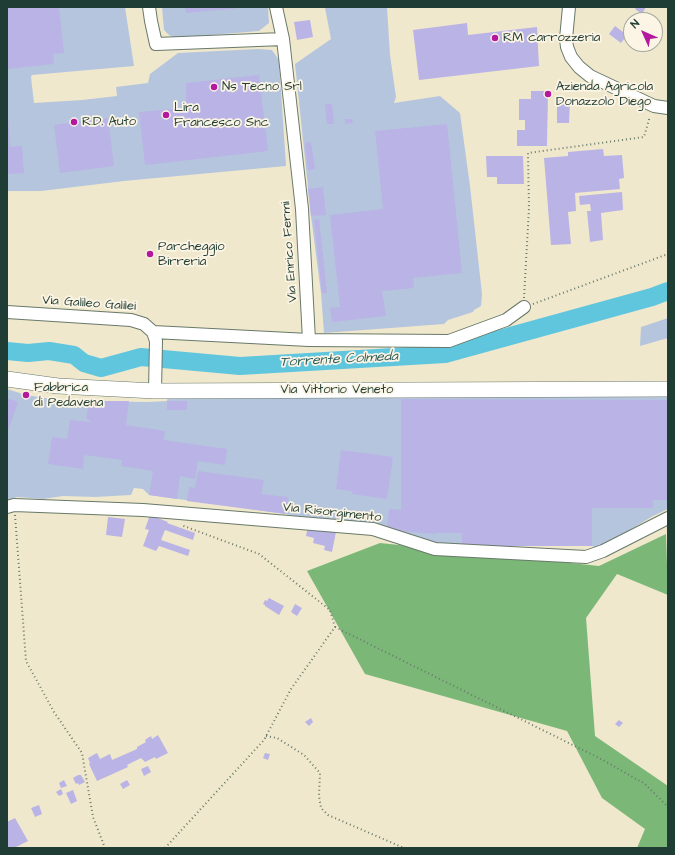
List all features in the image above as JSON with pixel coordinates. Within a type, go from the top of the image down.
[{"type":"main road","name":"Via Vittorio Veneto","points":[[7,379],[58,386],[155,391],[668,389]]},
{"type":"street","points":[[149,7],[156,44],[283,39]]},
{"type":"street","name":"Via Enrico Fermi","points":[[276,7],[283,39],[302,209],[309,340]]},
{"type":"street","points":[[569,7],[566,39],[569,52],[574,62],[590,76],[654,106],[668,108]]},
{"type":"street","points":[[155,391],[156,375],[154,337],[449,341],[506,320],[524,307]]},
{"type":"street","name":"Via Galileo Galilei","points":[[7,312],[131,320],[144,324],[154,337]]},
{"type":"street","name":"Via Risorgimento","points":[[10,506],[143,510],[373,529],[435,549],[586,557],[603,551],[668,518]]},
{"type":"path","points":[[654,106],[644,137],[528,153],[530,208],[524,307],[668,254]]},
{"type":"path","points":[[10,506],[26,661],[54,712],[82,752],[93,818],[105,848]]},
{"type":"path","points":[[165,848],[264,740],[291,689],[334,627],[330,610],[259,554],[179,524]]},
{"type":"path","points":[[334,627],[602,760],[645,784],[668,807]]},
{"type":"path","points":[[266,736],[277,738],[304,755],[320,773],[319,796],[321,808],[328,815],[404,848]]},
{"type":"shaded area","points":[[7,7],[125,7],[134,66],[32,75],[34,103],[117,96],[116,87],[148,83],[150,74],[178,53],[258,49],[272,50],[279,60],[286,166],[124,181],[41,191],[7,191]]},
{"type":"shaded area","points":[[162,7],[268,7],[269,23],[259,31],[176,38],[169,35],[164,30]]},
{"type":"shaded area","points":[[387,7],[390,55],[396,97],[394,103],[440,96],[460,113],[482,294],[481,306],[473,312],[448,320],[444,324],[324,333],[321,293],[311,216],[295,64],[331,39],[325,8]]},
{"type":"shaded area","points":[[668,318],[668,338],[640,346],[641,327]]},
{"type":"shaded area","points":[[7,389],[26,395],[51,399],[73,401],[148,402],[167,401],[168,396],[668,396],[668,509],[597,548],[592,546],[426,546],[286,514],[149,495],[143,489],[134,488],[131,495],[95,497],[63,496],[43,499],[17,497],[7,500]]},
{"type":"green space","points":[[666,534],[668,595],[617,574],[586,618],[595,736],[668,786],[668,848],[637,848],[645,829],[602,798],[567,731],[365,674],[307,571],[380,543],[599,566]]},
{"type":"building","points":[[7,7],[59,7],[64,53],[53,54],[54,64],[7,69]]},
{"type":"building","points":[[185,7],[239,7],[239,8],[186,13]]},
{"type":"building","points":[[636,7],[646,7],[643,12],[639,12],[635,9]]},
{"type":"building","points":[[310,20],[313,37],[297,40],[294,22]]},
{"type":"building","points":[[467,23],[468,35],[537,27],[539,66],[419,80],[413,30]]},
{"type":"building","points":[[615,26],[623,32],[623,40],[621,43],[609,34]]},
{"type":"building","points":[[259,75],[268,151],[145,165],[139,112],[186,108],[186,83]]},
{"type":"building","points":[[531,91],[548,91],[547,146],[517,146],[517,130],[525,130],[525,120],[519,120],[519,99],[531,99]]},
{"type":"building","points":[[557,100],[570,100],[569,123],[557,123]]},
{"type":"building","points":[[325,104],[332,104],[334,124],[327,124]]},
{"type":"building","points":[[7,117],[10,147],[22,146],[24,173],[7,174]]},
{"type":"building","points":[[108,118],[114,166],[60,173],[54,125]]},
{"type":"building","points":[[345,119],[352,119],[353,123],[345,124]]},
{"type":"building","points":[[447,124],[462,273],[413,278],[414,288],[382,291],[386,316],[332,322],[330,308],[340,307],[330,215],[383,209],[375,131]]},
{"type":"building","points":[[311,142],[315,169],[308,170],[305,143]]},
{"type":"building","points":[[603,149],[604,156],[622,155],[624,178],[619,179],[620,189],[575,193],[576,211],[568,212],[571,244],[551,245],[544,158],[568,156],[568,152]]},
{"type":"building","points":[[486,156],[523,156],[524,184],[497,184],[497,177],[487,177]]},
{"type":"building","points":[[323,187],[326,215],[311,216],[308,189]]},
{"type":"building","points":[[622,192],[623,210],[601,213],[603,240],[590,242],[587,211],[591,211],[590,204],[580,205],[579,196]]},
{"type":"building","points":[[319,219],[327,293],[322,293],[314,220]]},
{"type":"building","points":[[7,398],[18,402],[9,428],[7,428]]},
{"type":"building","points":[[401,399],[668,400],[668,500],[653,500],[653,508],[592,508],[592,546],[462,546],[462,533],[434,534],[387,530],[389,509],[401,510]]},
{"type":"building","points":[[89,401],[129,401],[126,425],[165,431],[164,440],[227,449],[225,465],[198,461],[195,479],[180,476],[177,499],[149,495],[153,471],[121,466],[122,460],[84,455],[83,469],[48,464],[52,437],[67,439],[70,420],[90,422],[90,420],[86,419]]},
{"type":"building","points":[[167,401],[187,401],[187,410],[167,410]]},
{"type":"building","points":[[341,450],[393,457],[387,499],[352,494],[352,491],[336,489]]},
{"type":"building","points":[[198,471],[264,480],[261,494],[288,497],[286,514],[187,501],[189,487],[195,488]]},
{"type":"building","points":[[150,515],[195,533],[193,540],[165,530],[161,540],[190,550],[188,556],[159,546],[156,551],[143,546],[149,530],[145,529]]},
{"type":"building","points":[[108,517],[125,519],[122,537],[106,535]]},
{"type":"building","points":[[308,526],[336,532],[332,552],[324,550],[325,546],[313,543],[314,538],[306,536]]},
{"type":"building","points":[[269,598],[284,606],[279,615],[263,604],[265,600],[267,601]]},
{"type":"building","points":[[295,604],[302,608],[297,616],[291,612]]},
{"type":"building","points":[[311,718],[313,722],[309,726],[305,722]]},
{"type":"building","points":[[619,720],[623,723],[619,727],[615,724]]},
{"type":"building","points":[[158,735],[168,753],[156,759],[155,757],[145,762],[141,758],[127,765],[128,767],[97,781],[89,764],[88,758],[97,753],[100,759],[110,754],[112,760],[137,749],[137,747],[146,742],[145,740],[151,736],[152,739]]},
{"type":"building","points":[[265,753],[270,754],[268,760],[263,758]]},
{"type":"building","points":[[148,766],[151,772],[144,776],[141,769]]},
{"type":"building","points":[[81,775],[85,782],[79,785],[78,783],[76,784],[73,778]]},
{"type":"building","points":[[64,780],[67,786],[61,788],[59,783]]},
{"type":"building","points":[[127,780],[130,785],[123,789],[120,784]]},
{"type":"building","points":[[61,789],[63,794],[59,796],[56,792]]},
{"type":"building","points":[[73,790],[77,801],[71,804],[66,793]]},
{"type":"building","points":[[39,805],[42,814],[35,817],[31,808]]},
{"type":"building","points":[[15,818],[28,841],[14,848],[8,848],[7,822]]},
{"type":"waterway","name":"Torrente Colmeda","points":[[7,351],[28,353],[49,351],[74,355],[84,363],[101,368],[141,357],[240,366],[445,354],[652,297],[668,291]]},
{"type":"place","name":"RM carrozzeria","points":[[495,38]]},
{"type":"place","name":"Ns Tecno Srl","points":[[214,87]]},
{"type":"place","name":"Azienda Agricola Donazzolo Diego","points":[[548,94]]},
{"type":"place","name":"Lira Francesco Snc","points":[[166,115]]},
{"type":"place","name":"R.D. Auto","points":[[74,122]]},
{"type":"place","name":"Parcheggio Birreria","points":[[150,254]]},
{"type":"place","name":"Fabbrica di Pedavena","points":[[26,395]]}]
